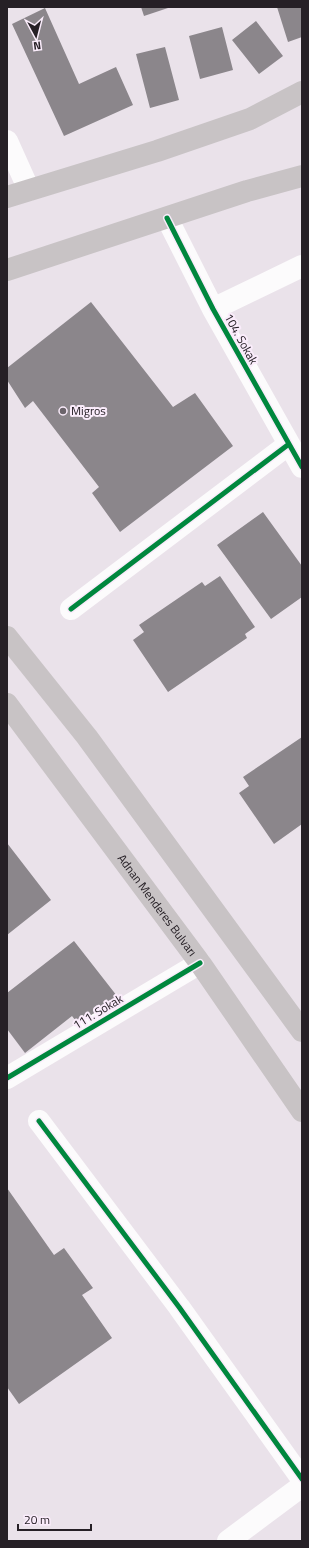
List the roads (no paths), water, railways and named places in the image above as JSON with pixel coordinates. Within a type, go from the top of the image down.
[{"type":"main road","points":[[7,197],[157,152],[250,119],[302,92]]},
{"type":"main road","points":[[7,270],[247,191],[302,176]]},
{"type":"main road","points":[[7,637],[88,736],[302,1031]]},
{"type":"main road","name":"Adnan Menderes Bulvarı","points":[[7,704],[200,964],[302,1112]]},
{"type":"street","points":[[7,141],[29,190]]},
{"type":"street","name":"104. Sokak","points":[[167,218],[213,309],[302,468]]},
{"type":"street","points":[[213,309],[302,266]]},
{"type":"street","points":[[71,608],[289,444]]},
{"type":"street","name":"111. Sokak","points":[[7,1078],[200,964]]},
{"type":"street","points":[[39,1120],[179,1307],[302,1478]]},
{"type":"street","points":[[228,1541],[302,1486]]},
{"type":"place","name":"Migros","points":[[63,411]]}]
